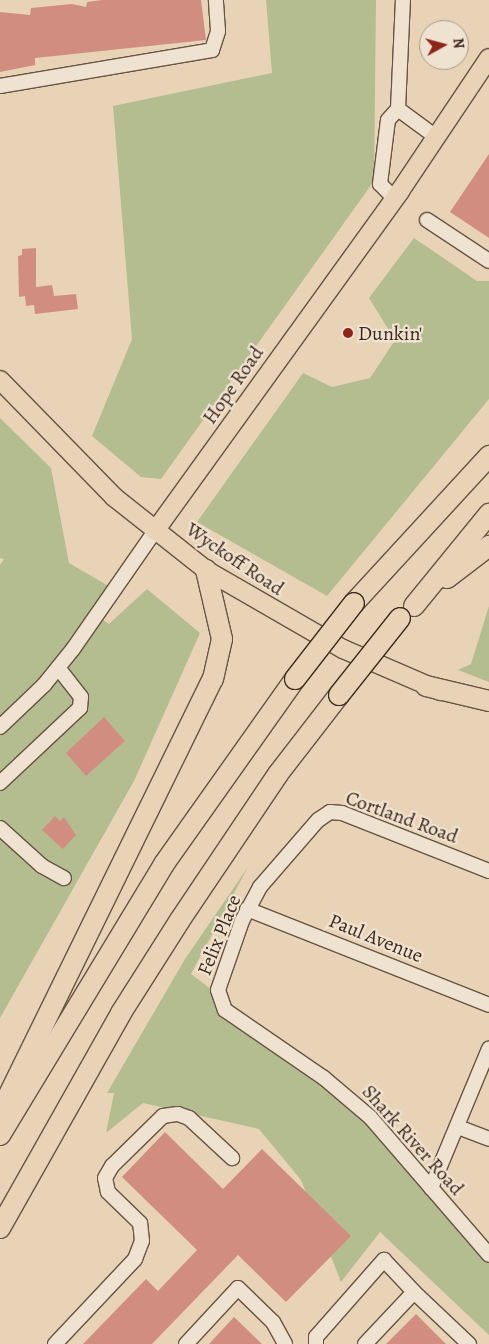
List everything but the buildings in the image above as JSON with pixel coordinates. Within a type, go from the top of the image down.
[{"type":"highway","points":[[0,1135],[164,864],[295,679],[354,604],[489,456]]},
{"type":"highway","points":[[0,1228],[121,1013],[185,912],[278,774],[339,695],[489,514]]},
{"type":"highway","points":[[407,612],[489,546]]},
{"type":"highway","points":[[0,1114],[213,679],[222,638],[206,570]]},
{"type":"highway","points":[[426,686],[489,701]]},
{"type":"main road","name":"Hope Road","points":[[155,530],[395,199],[489,58]]},
{"type":"main road","name":"Wyckoff Road","points":[[0,380],[58,444],[155,530],[206,570],[343,649],[426,686],[489,711]]},
{"type":"street","points":[[0,86],[212,50],[218,31],[216,0]]},
{"type":"street","points":[[395,199],[380,184],[388,120],[398,109],[403,0]]},
{"type":"street","points":[[398,109],[436,137]]},
{"type":"street","points":[[427,220],[489,261]]},
{"type":"street","name":"Hope Road","points":[[0,727],[58,668],[155,530]]},
{"type":"street","points":[[0,783],[80,708],[81,697],[58,668]]},
{"type":"street","name":"Cortland Road","points":[[330,812],[342,812],[489,871]]},
{"type":"street","name":"Felix Place","points":[[225,1010],[219,978],[247,909],[312,827],[330,812]]},
{"type":"street","points":[[0,828],[42,866],[64,878]]},
{"type":"street","name":"Paul Avenue","points":[[247,909],[489,1006]]},
{"type":"street","name":"Shark River Road","points":[[225,1010],[351,1099],[489,1255]]},
{"type":"street","points":[[431,1188],[489,1049]]},
{"type":"street","points":[[55,1344],[135,1259],[142,1241],[140,1224],[108,1192],[105,1178],[112,1166],[163,1116],[178,1114],[189,1118],[232,1158]]},
{"type":"street","points":[[458,1127],[489,1138]]},
{"type":"street","points":[[316,1344],[316,1336],[384,1260],[414,1292],[469,1344]]},
{"type":"street","points":[[186,1344],[238,1288],[273,1322],[285,1344]]},
{"type":"street","points":[[365,1344],[414,1292]]},
{"type":"green space","points":[[266,0],[376,0],[374,181],[161,479],[141,477],[92,436],[132,339],[113,106],[272,73]]},
{"type":"green space","points":[[414,238],[477,281],[489,281],[489,399],[327,596],[197,522],[303,373],[332,387],[370,378],[395,340],[369,298]]},
{"type":"green space","points":[[0,418],[51,468],[69,563],[112,588],[96,615],[109,624],[147,589],[200,633],[134,781],[0,1018],[0,565],[4,559],[0,558]]},
{"type":"green space","points":[[489,606],[489,682],[458,670],[471,664]]},
{"type":"green space","points":[[248,867],[191,974],[336,1084],[489,1255],[489,1335],[380,1232],[341,1282],[301,1180],[259,1129],[143,1103],[106,1133],[114,1093],[107,1093],[185,959]]},
{"type":"place","name":"Dunkin'","points":[[348,333]]}]
